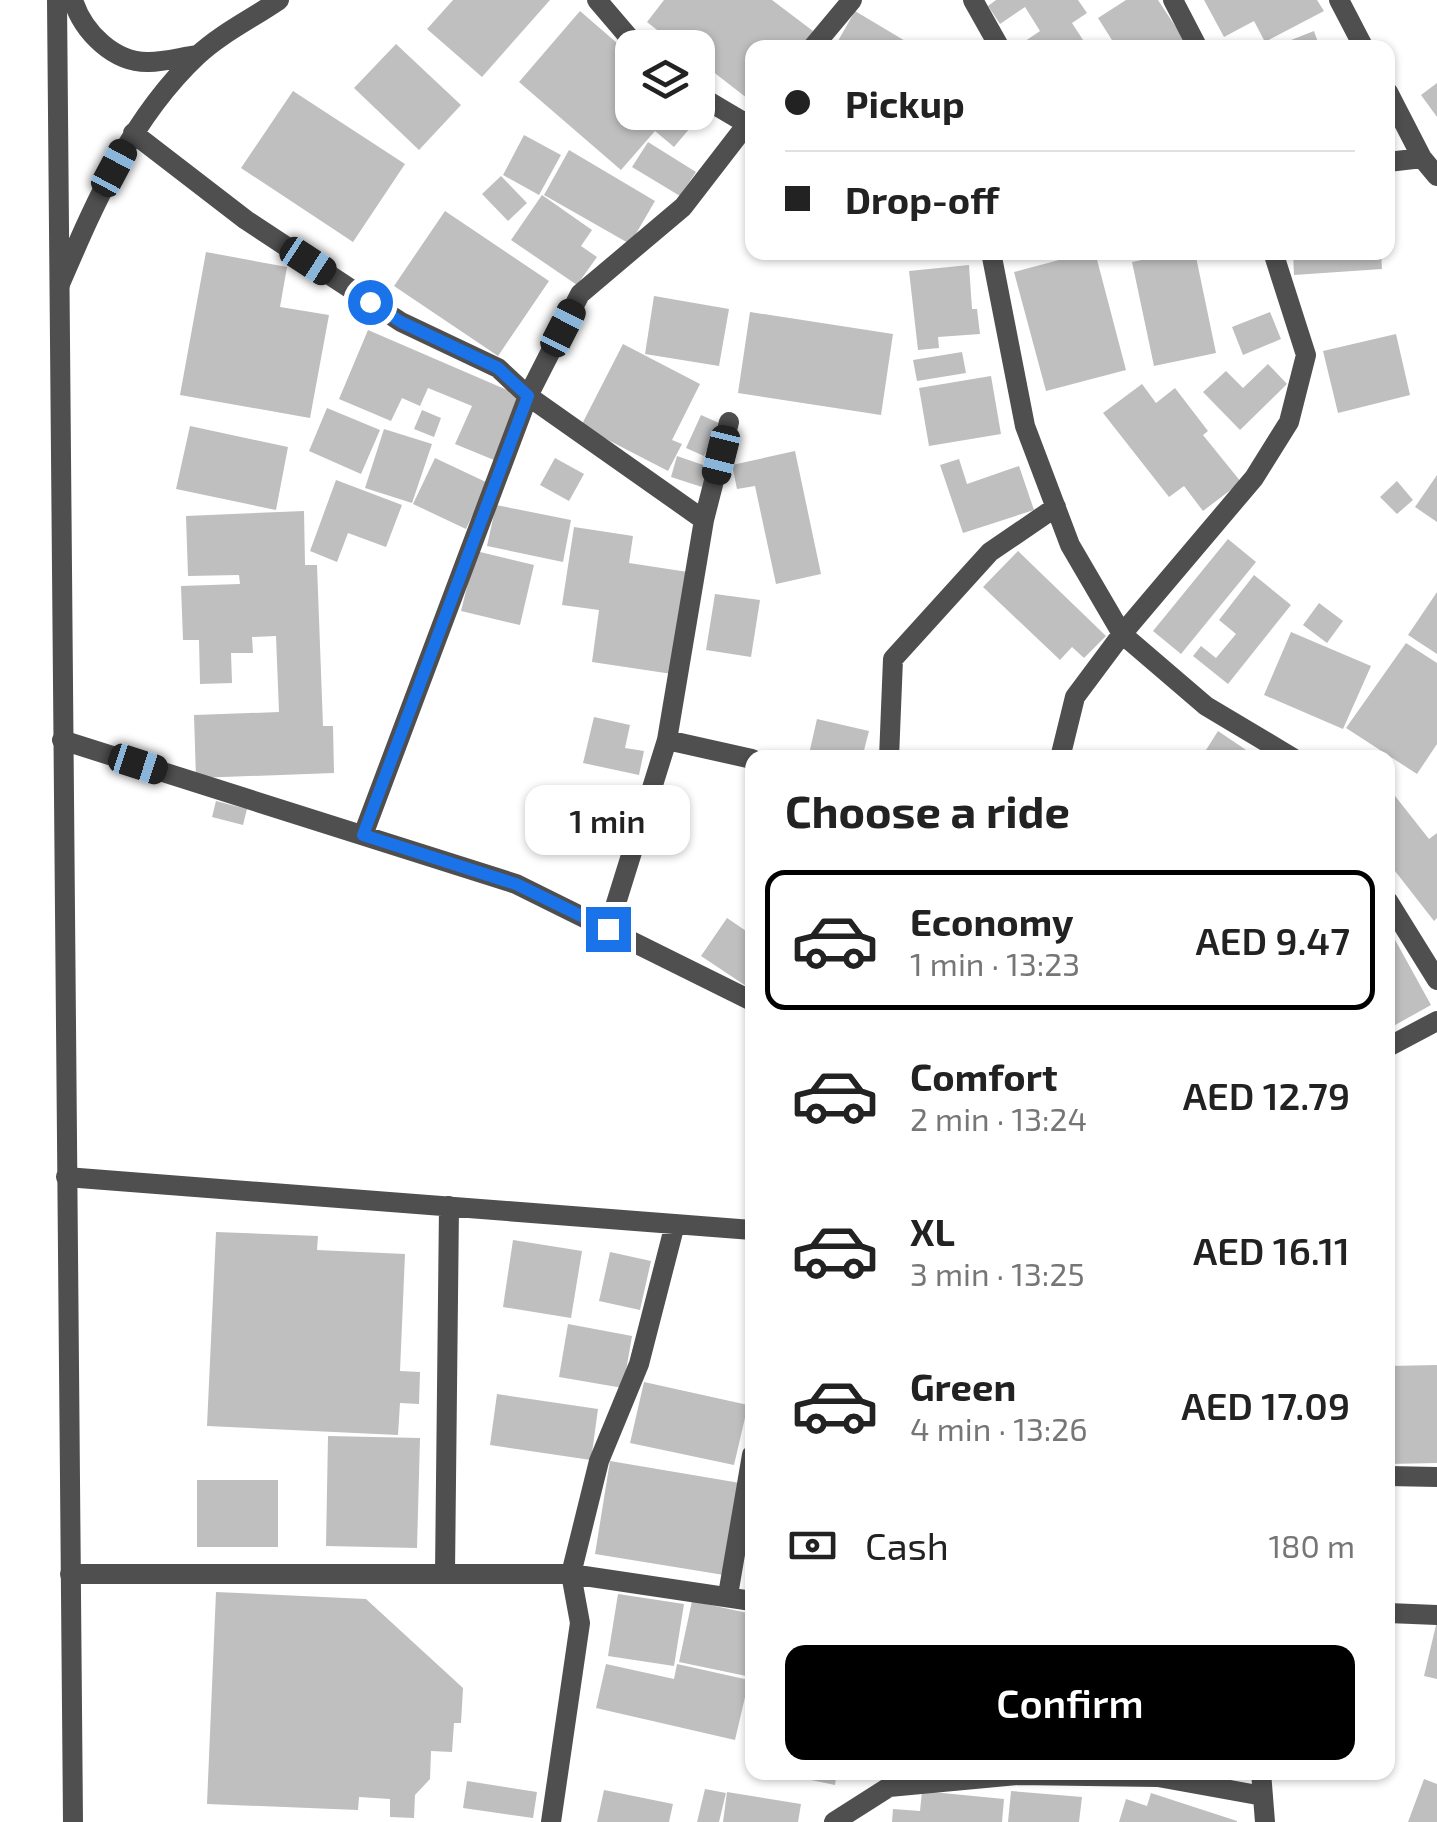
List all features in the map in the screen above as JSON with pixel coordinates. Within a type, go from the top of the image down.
[{"type":"street","points":[[57,0],[72,1822]]},
{"type":"street","points":[[72,0],[77,13],[106,49],[146,63],[198,54]]},
{"type":"street","points":[[58,288],[95,203],[132,133],[198,54],[279,0]]},
{"type":"street","points":[[597,0],[623,30]]},
{"type":"street","points":[[819,40],[852,0]]},
{"type":"street","points":[[973,0],[996,40]]},
{"type":"street","points":[[1173,0],[1194,40]]},
{"type":"street","points":[[1339,0],[1360,40]]},
{"type":"street","points":[[715,104],[745,120]]},
{"type":"street","points":[[1395,106],[1422,158],[1437,176]]},
{"type":"street","points":[[363,835],[528,396],[580,294],[683,207],[745,130]]},
{"type":"street","points":[[132,133],[246,220],[401,322],[498,368],[528,396],[704,520]]},
{"type":"street","points":[[1395,161],[1422,158]]},
{"type":"street","points":[[993,260],[1025,426],[1070,545],[1122,634],[1206,706],[1280,750]]},
{"type":"street","points":[[1062,750],[1075,697],[1122,634],[1254,478],[1289,422],[1306,355],[1276,260]]},
{"type":"street","points":[[608,929],[666,740],[704,520],[729,422]]},
{"type":"street","points":[[889,750],[893,659],[990,552],[1056,508]]},
{"type":"street","points":[[62,740],[516,884],[745,998]]},
{"type":"street","points":[[666,740],[745,757]]},
{"type":"street","points":[[1395,911],[1437,980]]},
{"type":"street","points":[[1395,1042],[1437,1020]]},
{"type":"street","points":[[66,1177],[745,1229]]},
{"type":"street","points":[[445,1573],[449,1206]]},
{"type":"street","points":[[551,1822],[580,1624],[571,1574],[599,1461],[639,1364],[675,1224]]},
{"type":"street","points":[[1395,1476],[1437,1477]]},
{"type":"street","points":[[728,1595],[745,1495]]},
{"type":"street","points":[[70,1574],[571,1574],[745,1599]]},
{"type":"street","points":[[1395,1611],[1437,1616]]},
{"type":"street","points":[[834,1822],[889,1787],[964,1780]]},
{"type":"street","points":[[1170,1780],[1263,1796]]},
{"type":"street","points":[[1262,1780],[1265,1822]]},
{"type":"building","points":[[453,0],[550,0],[482,77],[427,29]]},
{"type":"building","points":[[664,0],[772,0],[813,31],[806,40],[745,40],[745,97],[715,73],[715,30],[657,30],[647,22]]},
{"type":"building","points":[[996,0],[1078,0],[1087,13],[1072,23],[1083,40],[1027,40],[1040,31],[1025,7],[1000,24],[988,6]]},
{"type":"building","points":[[1126,0],[1158,0],[1184,40],[1112,40],[1098,18]]},
{"type":"building","points":[[1204,0],[1317,0],[1324,11],[1269,40],[1264,40],[1254,21],[1224,37]]},
{"type":"building","points":[[580,11],[615,41],[615,130],[688,130],[674,147],[655,131],[621,170],[519,82]]},
{"type":"building","points":[[855,11],[904,40],[839,40]]},
{"type":"building","points":[[1314,31],[1317,40],[1291,40]]},
{"type":"building","points":[[396,44],[461,105],[419,150],[354,88]]},
{"type":"building","points":[[1437,83],[1437,117],[1421,95]]},
{"type":"building","points":[[293,91],[405,164],[353,242],[241,168]]},
{"type":"building","points":[[524,135],[561,155],[539,195],[503,175]]},
{"type":"building","points":[[648,142],[696,172],[680,196],[632,167]]},
{"type":"building","points":[[569,150],[655,201],[630,244],[544,195]]},
{"type":"building","points":[[501,176],[527,203],[508,221],[482,194]]},
{"type":"building","points":[[542,195],[592,230],[581,246],[597,257],[577,285],[511,240]]},
{"type":"building","points":[[445,211],[549,281],[498,356],[394,286]]},
{"type":"building","points":[[206,252],[287,267],[280,307],[329,315],[310,418],[180,395]]},
{"type":"building","points":[[1059,260],[1097,260],[1126,370],[1046,391],[1014,272]]},
{"type":"building","points":[[1197,260],[1216,353],[1154,366],[1132,262]]},
{"type":"building","points":[[1293,260],[1381,260],[1382,269],[1294,275]]},
{"type":"building","points":[[969,265],[972,309],[977,309],[980,334],[938,337],[939,348],[918,350],[909,271]]},
{"type":"building","points":[[654,296],[729,309],[719,366],[645,354]]},
{"type":"building","points":[[750,312],[893,334],[881,415],[738,393]]},
{"type":"building","points":[[1270,312],[1281,339],[1243,355],[1232,327]]},
{"type":"building","points":[[368,330],[521,396],[494,460],[455,444],[472,406],[428,388],[420,406],[402,398],[391,421],[339,399]]},
{"type":"building","points":[[1396,334],[1410,395],[1338,413],[1323,351]]},
{"type":"building","points":[[623,344],[700,384],[672,440],[682,444],[668,471],[581,426]]},
{"type":"building","points":[[962,352],[966,373],[917,381],[913,360]]},
{"type":"building","points":[[1268,364],[1287,384],[1240,430],[1203,392],[1226,371],[1243,388]]},
{"type":"building","points":[[991,376],[1001,434],[929,446],[919,388]]},
{"type":"building","points":[[1142,384],[1156,403],[1175,388],[1208,431],[1203,435],[1241,482],[1203,511],[1184,486],[1169,497],[1103,413]]},
{"type":"building","points":[[327,408],[380,430],[361,474],[309,451]]},
{"type":"building","points":[[422,410],[441,418],[434,437],[414,429]]},
{"type":"building","points":[[701,415],[719,423],[704,456],[686,448]]},
{"type":"building","points":[[190,426],[288,447],[276,510],[176,489]]},
{"type":"building","points":[[384,429],[432,444],[412,503],[365,488]]},
{"type":"building","points":[[795,451],[821,574],[776,584],[755,486],[737,489],[732,465]]},
{"type":"building","points":[[677,456],[709,467],[702,487],[671,477]]},
{"type":"building","points":[[435,458],[488,483],[466,529],[413,504]]},
{"type":"building","points":[[555,458],[584,474],[569,501],[540,485]]},
{"type":"building","points":[[959,459],[967,484],[1019,466],[1034,510],[963,533],[940,465]]},
{"type":"building","points":[[1437,475],[1437,522],[1415,507]]},
{"type":"building","points":[[336,480],[402,505],[386,547],[348,533],[337,562],[310,551]]},
{"type":"building","points":[[1397,481],[1413,500],[1397,514],[1380,497]]},
{"type":"building","points":[[496,505],[571,520],[563,562],[487,546]]},
{"type":"building","points":[[304,511],[305,565],[317,565],[323,726],[333,726],[334,773],[196,778],[194,715],[279,712],[276,636],[252,637],[253,653],[231,653],[232,683],[200,684],[199,640],[183,640],[181,586],[240,584],[239,575],[188,576],[186,516]]},
{"type":"building","points":[[574,527],[633,536],[629,563],[688,572],[672,674],[592,662],[599,610],[562,605]]},
{"type":"building","points":[[1228,539],[1256,562],[1181,654],[1153,631]]},
{"type":"building","points":[[476,551],[534,565],[520,625],[461,611]]},
{"type":"building","points":[[1018,551],[1106,636],[1084,658],[1072,647],[1060,660],[983,587]]},
{"type":"building","points":[[1254,575],[1291,605],[1228,684],[1193,656],[1201,646],[1216,658],[1236,634],[1219,620]]},
{"type":"building","points":[[1437,592],[1437,654],[1408,635]]},
{"type":"building","points":[[715,594],[760,600],[751,657],[706,650]]},
{"type":"building","points":[[1319,603],[1343,621],[1327,643],[1303,625]]},
{"type":"building","points":[[1291,632],[1371,666],[1343,729],[1264,695]]},
{"type":"building","points":[[1406,643],[1437,663],[1437,744],[1417,774],[1395,760],[1395,750],[1380,750],[1346,728]]},
{"type":"building","points":[[594,717],[630,725],[625,748],[644,751],[639,775],[583,763]]},
{"type":"building","points":[[817,719],[869,731],[864,750],[810,750]]},
{"type":"building","points":[[1218,731],[1246,750],[1206,750]]},
{"type":"building","points":[[1395,796],[1429,839],[1437,833],[1434,921],[1395,871]]},
{"type":"building","points":[[216,801],[247,809],[243,825],[212,817]]},
{"type":"building","points":[[727,918],[745,930],[745,985],[701,956]]},
{"type":"building","points":[[1395,940],[1431,1005],[1395,1025]]},
{"type":"building","points":[[216,1232],[318,1236],[317,1250],[405,1254],[400,1371],[420,1372],[419,1404],[400,1403],[398,1435],[207,1426]]},
{"type":"building","points":[[513,1240],[582,1251],[571,1318],[503,1307]]},
{"type":"building","points":[[610,1252],[651,1261],[640,1310],[599,1301]]},
{"type":"building","points":[[568,1324],[632,1336],[623,1388],[559,1377]]},
{"type":"building","points":[[1437,1365],[1437,1463],[1395,1464],[1395,1366]]},
{"type":"building","points":[[644,1382],[745,1404],[734,1465],[630,1443]]},
{"type":"building","points":[[497,1394],[598,1409],[591,1460],[490,1445]]},
{"type":"building","points":[[328,1436],[420,1438],[417,1548],[326,1546]]},
{"type":"building","points":[[610,1461],[740,1483],[724,1575],[595,1554]]},
{"type":"building","points":[[197,1480],[278,1480],[278,1547],[197,1547]]},
{"type":"building","points":[[216,1592],[366,1599],[463,1688],[461,1723],[454,1723],[452,1752],[431,1751],[430,1779],[415,1795],[414,1818],[390,1817],[390,1799],[359,1797],[358,1810],[207,1804]]},
{"type":"building","points":[[618,1594],[684,1604],[674,1666],[608,1656]]},
{"type":"building","points":[[692,1601],[745,1612],[745,1676],[679,1662]]},
{"type":"building","points":[[1437,1625],[1437,1679],[1424,1676]]},
{"type":"building","points":[[606,1664],[674,1679],[677,1664],[745,1679],[735,1740],[596,1708]]},
{"type":"building","points":[[1424,1779],[1437,1784],[1437,1822],[1408,1822]]},
{"type":"building","points":[[467,1781],[537,1792],[533,1818],[463,1808]]},
{"type":"building","points":[[705,1789],[726,1793],[719,1822],[697,1822]]},
{"type":"building","points":[[604,1790],[673,1804],[669,1822],[597,1822]]},
{"type":"building","points":[[922,1791],[1004,1799],[1002,1822],[892,1822],[893,1809],[920,1811]]},
{"type":"building","points":[[1011,1791],[1082,1797],[1079,1822],[1008,1822]]},
{"type":"building","points":[[727,1792],[801,1804],[798,1822],[723,1822]]},
{"type":"building","points":[[1151,1793],[1237,1822],[1119,1822],[1126,1799],[1147,1806]]},
{"type":"route","points":[[370,302],[401,322],[498,368],[528,396],[363,835],[516,884],[608,929]]}]
